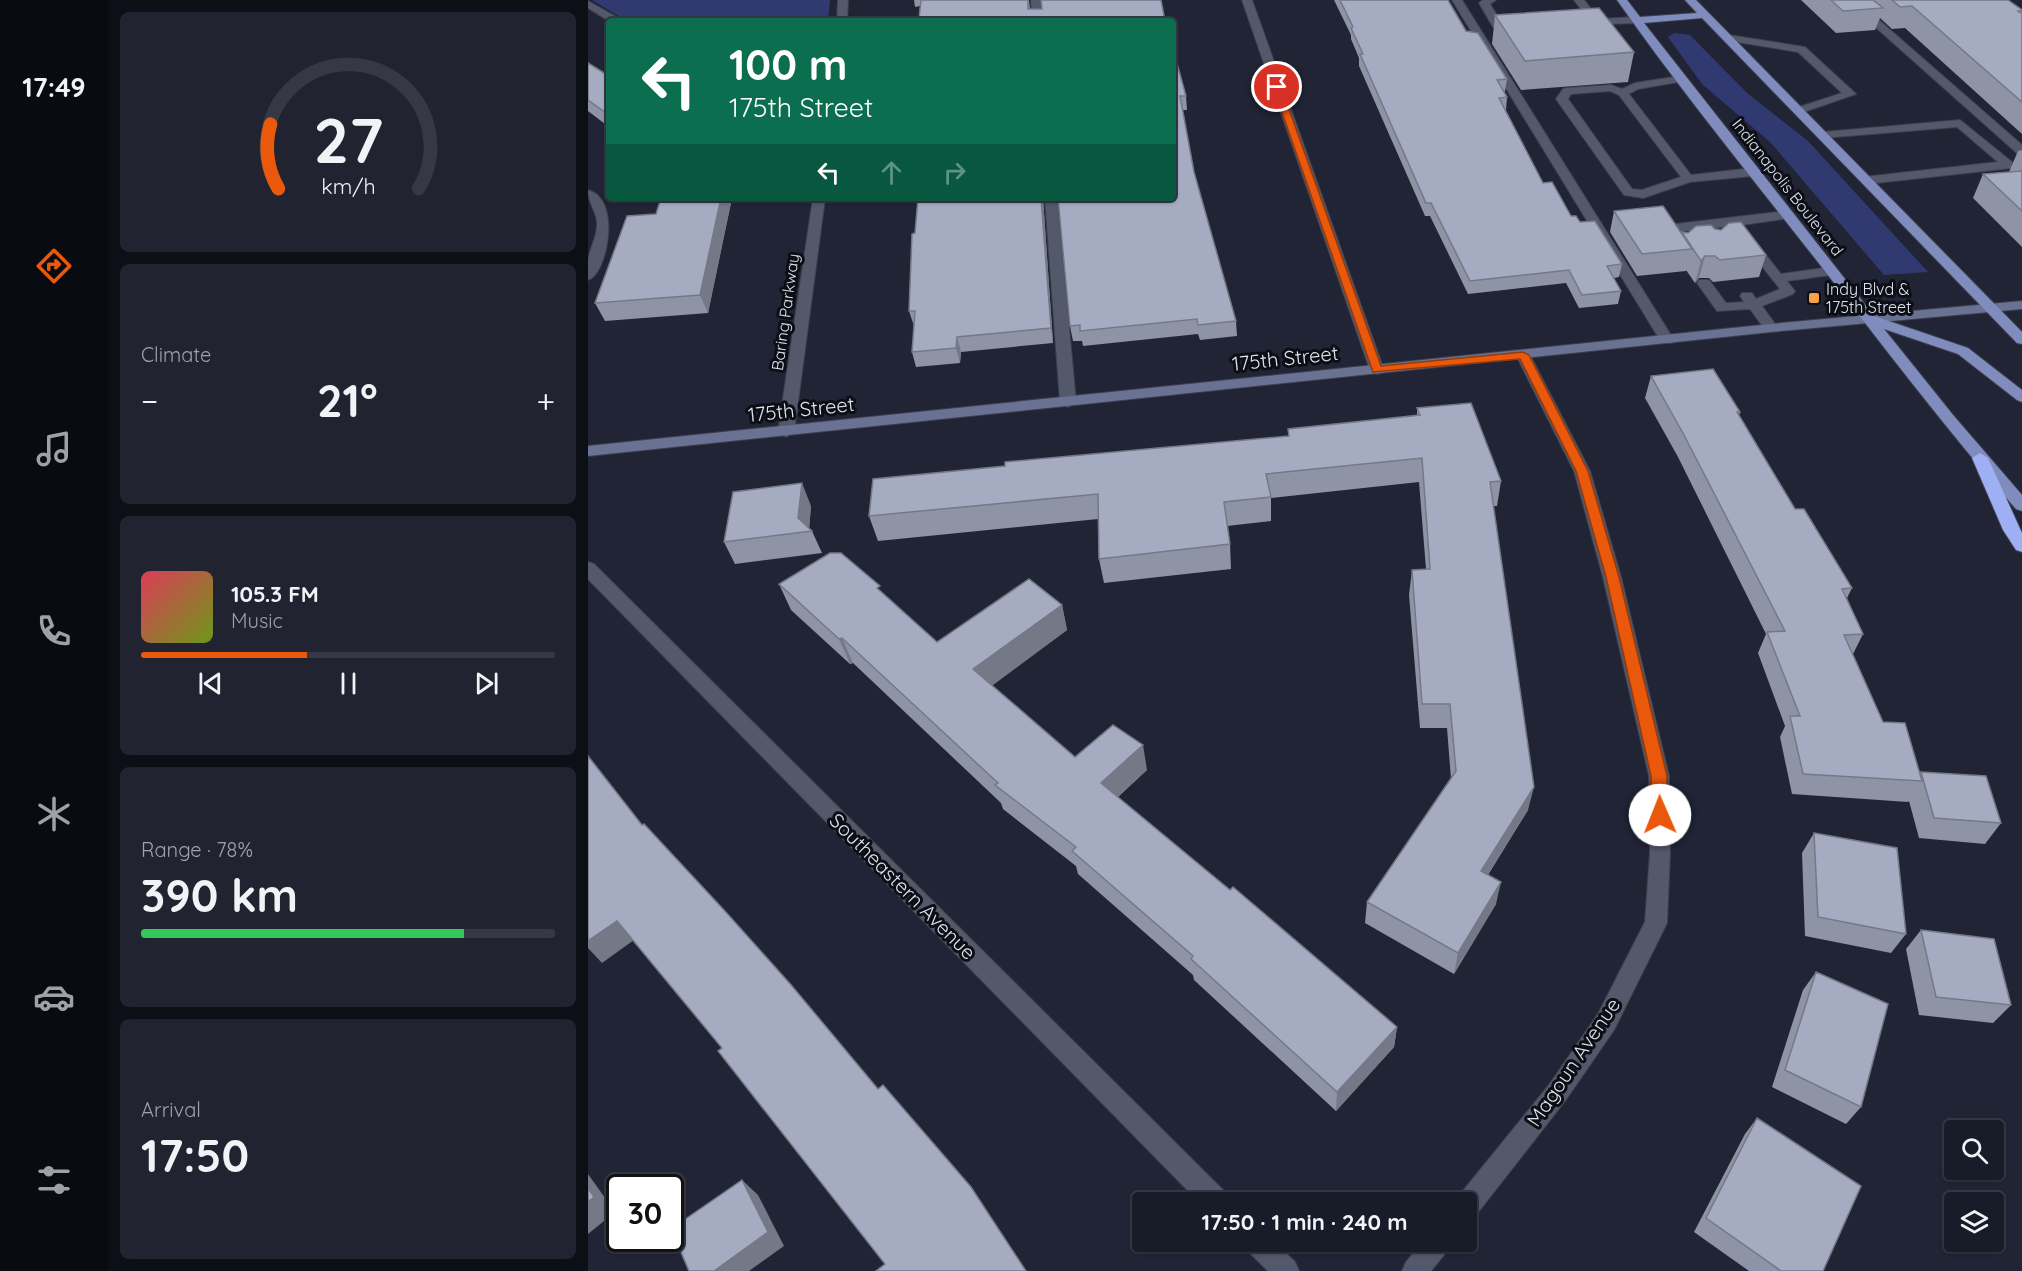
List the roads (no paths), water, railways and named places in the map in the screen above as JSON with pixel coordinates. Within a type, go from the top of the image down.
[{"type":"highway","points":[[1980,458],[2011,530],[2022,546]]},
{"type":"main road","name":"Indianapolis Boulevard","points":[[1622,0],[1680,79],[1869,320],[1980,458],[2022,505]]},
{"type":"main road","points":[[1690,0],[1800,110],[2022,340]]},
{"type":"main road","points":[[1637,20],[1706,15]]},
{"type":"main road","points":[[1869,320],[1963,351],[2022,397]]},
{"type":"street","points":[[842,18],[843,0]]},
{"type":"street","points":[[1036,0],[1037,18]]},
{"type":"street","points":[[1247,0],[1377,370]]},
{"type":"street","points":[[1457,0],[1667,340]]},
{"type":"street","points":[[1491,0],[1484,3],[1497,25]]},
{"type":"street","points":[[1579,0],[1596,22]]},
{"type":"street","points":[[1850,0],[2022,150]]},
{"type":"street","points":[[588,4],[611,18]]},
{"type":"street","points":[[1575,24],[1637,20]]},
{"type":"street","points":[[1474,27],[1532,26]]},
{"type":"street","points":[[1729,38],[1801,49],[1850,94],[1800,110]]},
{"type":"street","points":[[1623,93],[1635,86],[1680,79]]},
{"type":"street","points":[[1688,179],[1623,93],[1611,88],[1567,92],[1562,99],[1628,192],[1643,194],[1688,179],[1753,172]]},
{"type":"street","points":[[1823,135],[1960,123],[2008,165],[1868,180]]},
{"type":"street","points":[[588,194],[603,212],[604,228],[601,245],[588,276]]},
{"type":"street","name":"Baring Parkway","points":[[786,432],[819,201]]},
{"type":"street","points":[[1052,201],[1068,402]]},
{"type":"street","points":[[1681,249],[1668,229],[1787,215]]},
{"type":"street","points":[[1704,283],[1722,308],[1788,291],[1734,223]]},
{"type":"street","points":[[1700,226],[1714,246]]},
{"type":"street","points":[[1778,278],[1831,271]]},
{"type":"street","points":[[1750,300],[1772,328]]},
{"type":"street","name":"175th Street","points":[[588,452],[1772,328],[2022,305]]},
{"type":"street","name":"Magoun Avenue","points":[[1477,1193],[1557,1093],[1606,1022],[1656,922],[1660,854],[1659,776],[1612,577],[1582,471],[1523,355]]},
{"type":"street","name":"Southeastern Avenue","points":[[588,568],[1207,1192]]},
{"type":"street","points":[[1267,1252],[1286,1271]]},
{"type":"street","points":[[1415,1271],[1430,1252]]},
{"type":"place","name":"Indy Blvd & 175th Street","points":[[1814,298]]}]
